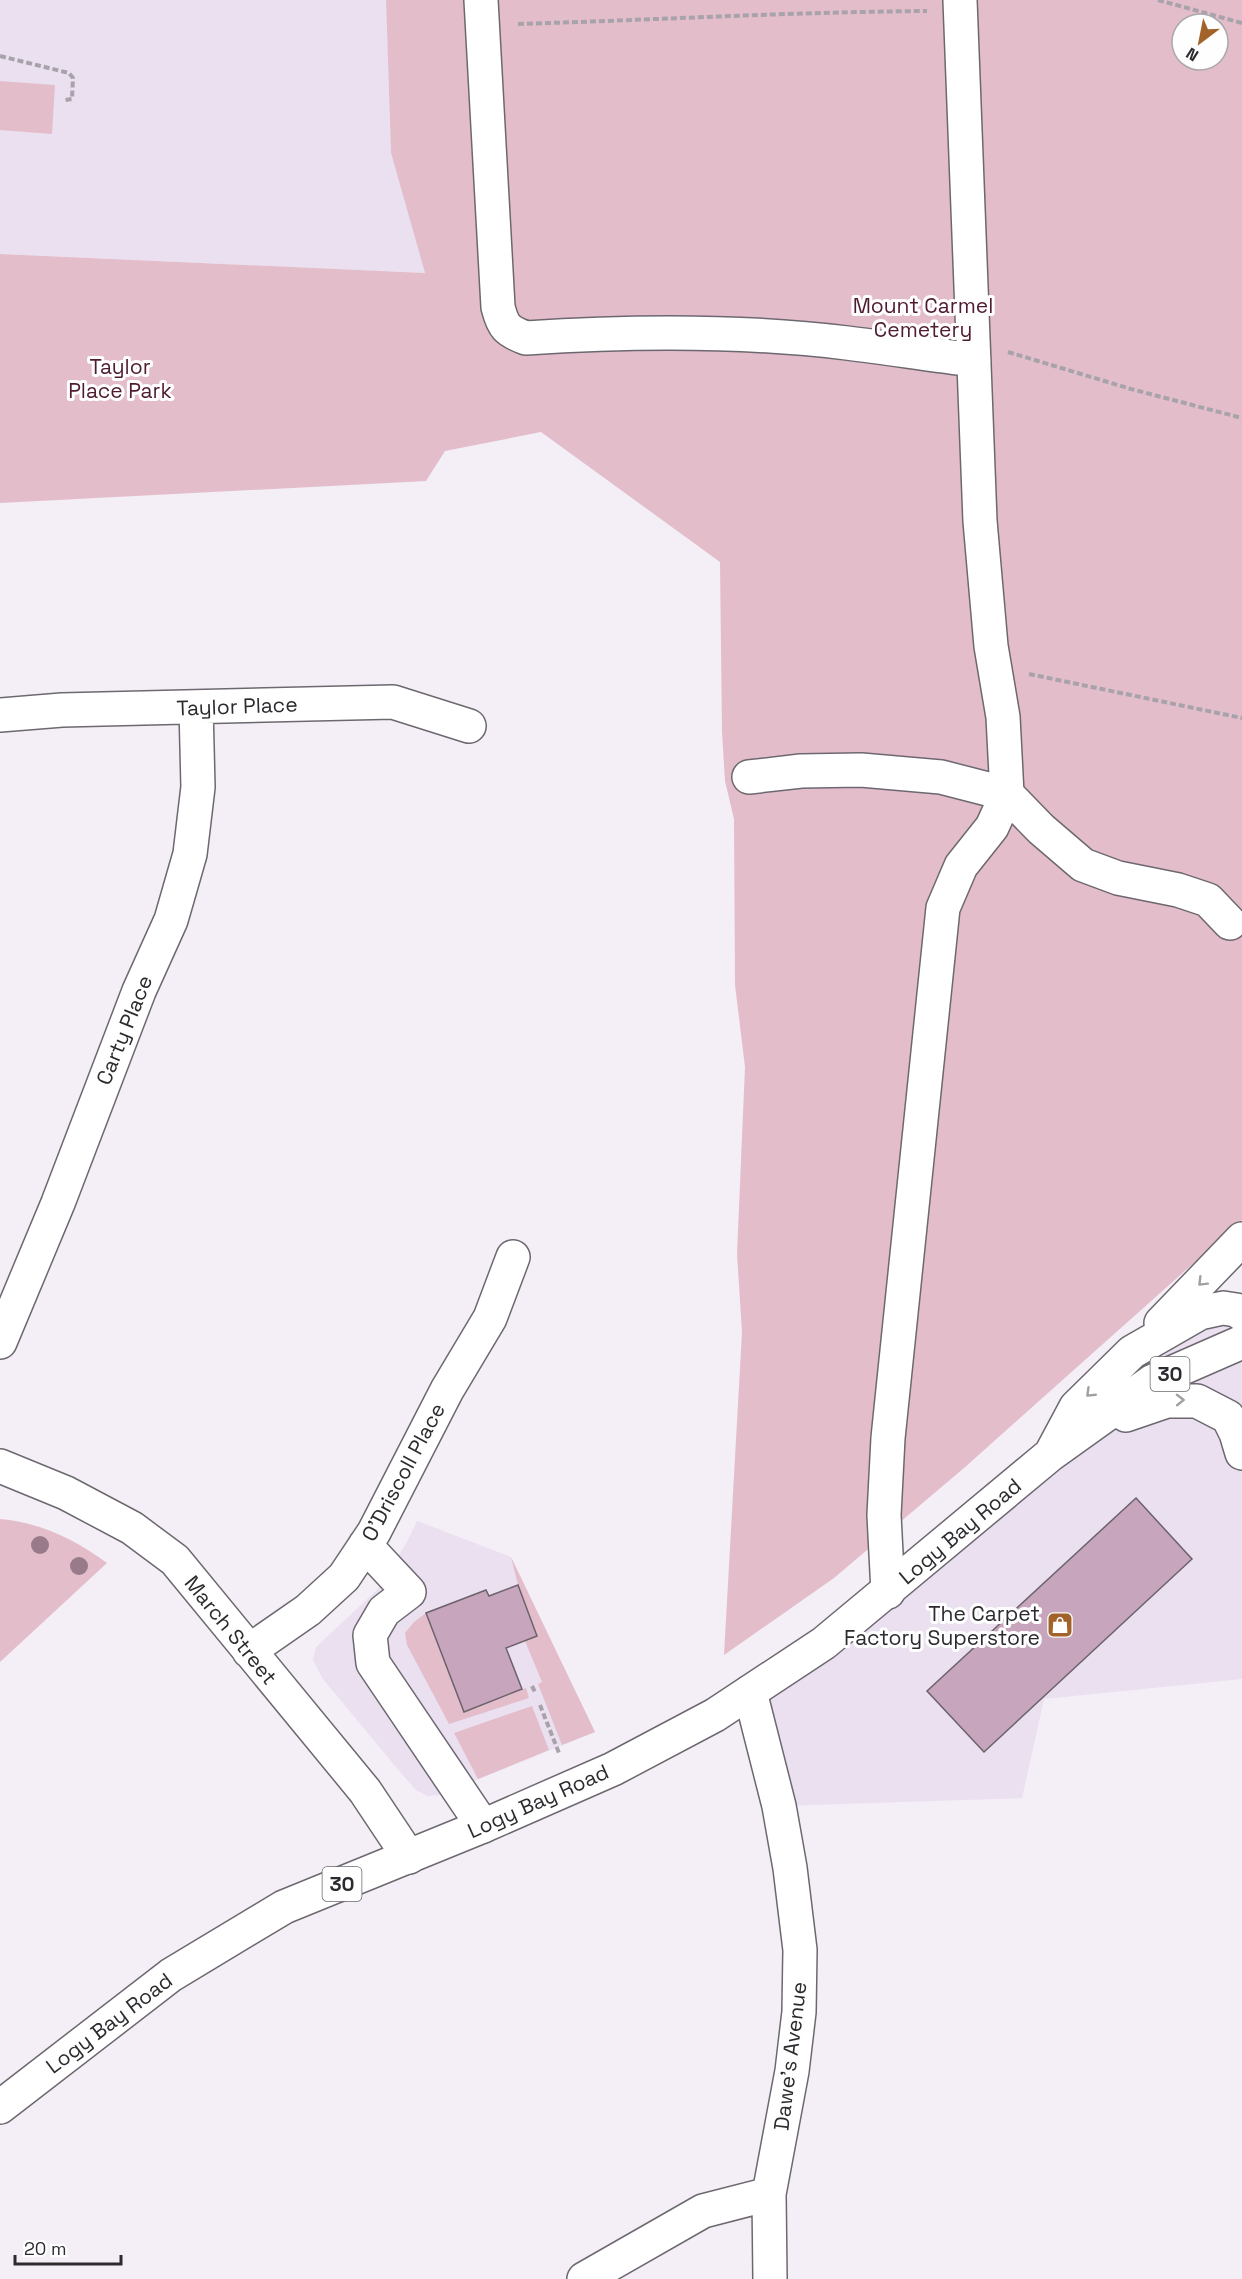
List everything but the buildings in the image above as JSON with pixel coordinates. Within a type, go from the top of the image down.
[{"type":"street","points":[[888,1592],[884,1515],[888,1438],[943,908],[961,866],[992,827],[1007,794],[1002,717],[991,646],[980,522],[960,5]]},
{"type":"street","points":[[482,12],[498,307],[502,321],[511,332],[526,338],[696,334],[973,351]]},
{"type":"street","name":"Taylor Place","points":[[0,715],[393,702],[470,726]]},
{"type":"street","name":"Carty Place","points":[[0,1342],[58,1203],[139,991],[171,920],[189,855],[198,787],[196,707]]},
{"type":"street","points":[[749,777],[801,771],[861,770],[941,777],[1007,794],[1041,829],[1083,864],[1118,878],[1178,890],[1208,900],[1230,923]]},
{"type":"street","points":[[1132,1352],[1242,1239]]},
{"type":"street","name":"O'Driscoll Place","points":[[249,1651],[308,1610],[344,1577],[398,1487],[447,1389],[490,1318],[513,1257]]},
{"type":"street","name":"Logy Bay Road","points":[[1051,1454],[1076,1407],[1132,1352],[1200,1313],[1223,1308],[1236,1310],[1242,1314]]},
{"type":"street","name":"Logy Bay Road","points":[[0,2107],[171,1976],[284,1907],[483,1826],[613,1769],[681,1734],[750,1692],[824,1643],[1051,1454],[1153,1382],[1242,1342]]},
{"type":"street","points":[[1104,1417],[1123,1417],[1167,1401],[1197,1401],[1228,1417],[1242,1453]]},
{"type":"street","name":"March Street","points":[[0,1466],[66,1493],[132,1528],[175,1560],[365,1791],[409,1857]]},
{"type":"street","points":[[365,1545],[409,1592],[384,1611],[370,1635],[373,1663],[483,1826]]},
{"type":"street","name":"Dawe's Avenue","points":[[750,1692],[779,1806],[790,1868],[800,1950],[799,2012],[769,2194],[770,2279]]},
{"type":"street","points":[[584,2279],[703,2211],[769,2194]]},
{"type":"path","points":[[1158,0],[1242,23]]},
{"type":"path","points":[[482,12],[653,20],[960,5]]},
{"type":"path","points":[[0,56],[69,73],[73,78],[72,99],[65,100]]},
{"type":"path","points":[[973,351],[1242,418]]},
{"type":"path","points":[[996,681],[1028,674],[1242,718]]},
{"type":"path","points":[[532,1686],[535,1692]]},
{"type":"path","points":[[540,1705],[559,1753]]},
{"type":"shaded area","points":[[0,0],[386,0],[391,153],[425,273],[0,254]]},
{"type":"shaded area","points":[[1242,1314],[1242,1679],[1044,1699],[1022,1798],[779,1806],[750,1692],[888,1592],[1132,1352]]},
{"type":"shaded area","points":[[417,1521],[511,1557],[595,1732],[440,1795],[428,1796],[416,1790],[401,1773],[323,1679],[313,1660],[316,1647],[376,1591],[406,1544]]},
{"type":"green space","name":"Mount Carmel Cemetery","points":[[386,0],[1242,0],[1242,1220],[964,1468],[834,1578],[724,1655],[742,1332],[737,1254],[745,1067],[735,985],[734,819],[725,781],[722,732],[720,562],[541,432],[445,451],[426,481],[0,503],[0,254],[425,273],[391,153]]},
{"type":"green space","points":[[0,81],[55,85],[52,134],[0,130]]},
{"type":"green space","points":[[0,1519],[43,1528],[83,1547],[107,1563],[0,1662]]},
{"type":"green space","points":[[511,1557],[595,1732],[562,1745],[538,1684],[542,1682],[525,1641],[537,1636],[518,1585]]},
{"type":"green space","points":[[426,1613],[464,1712],[526,1688],[529,1698],[449,1724],[407,1645],[405,1633]]},
{"type":"green space","points":[[532,1706],[549,1750],[478,1779],[454,1733]]},
{"type":"place","name":"The Carpet Factory Superstore","points":[[1060,1625]]},
{"type":"park label","name":"Taylor Place Park","points":[[120,378]]}]
